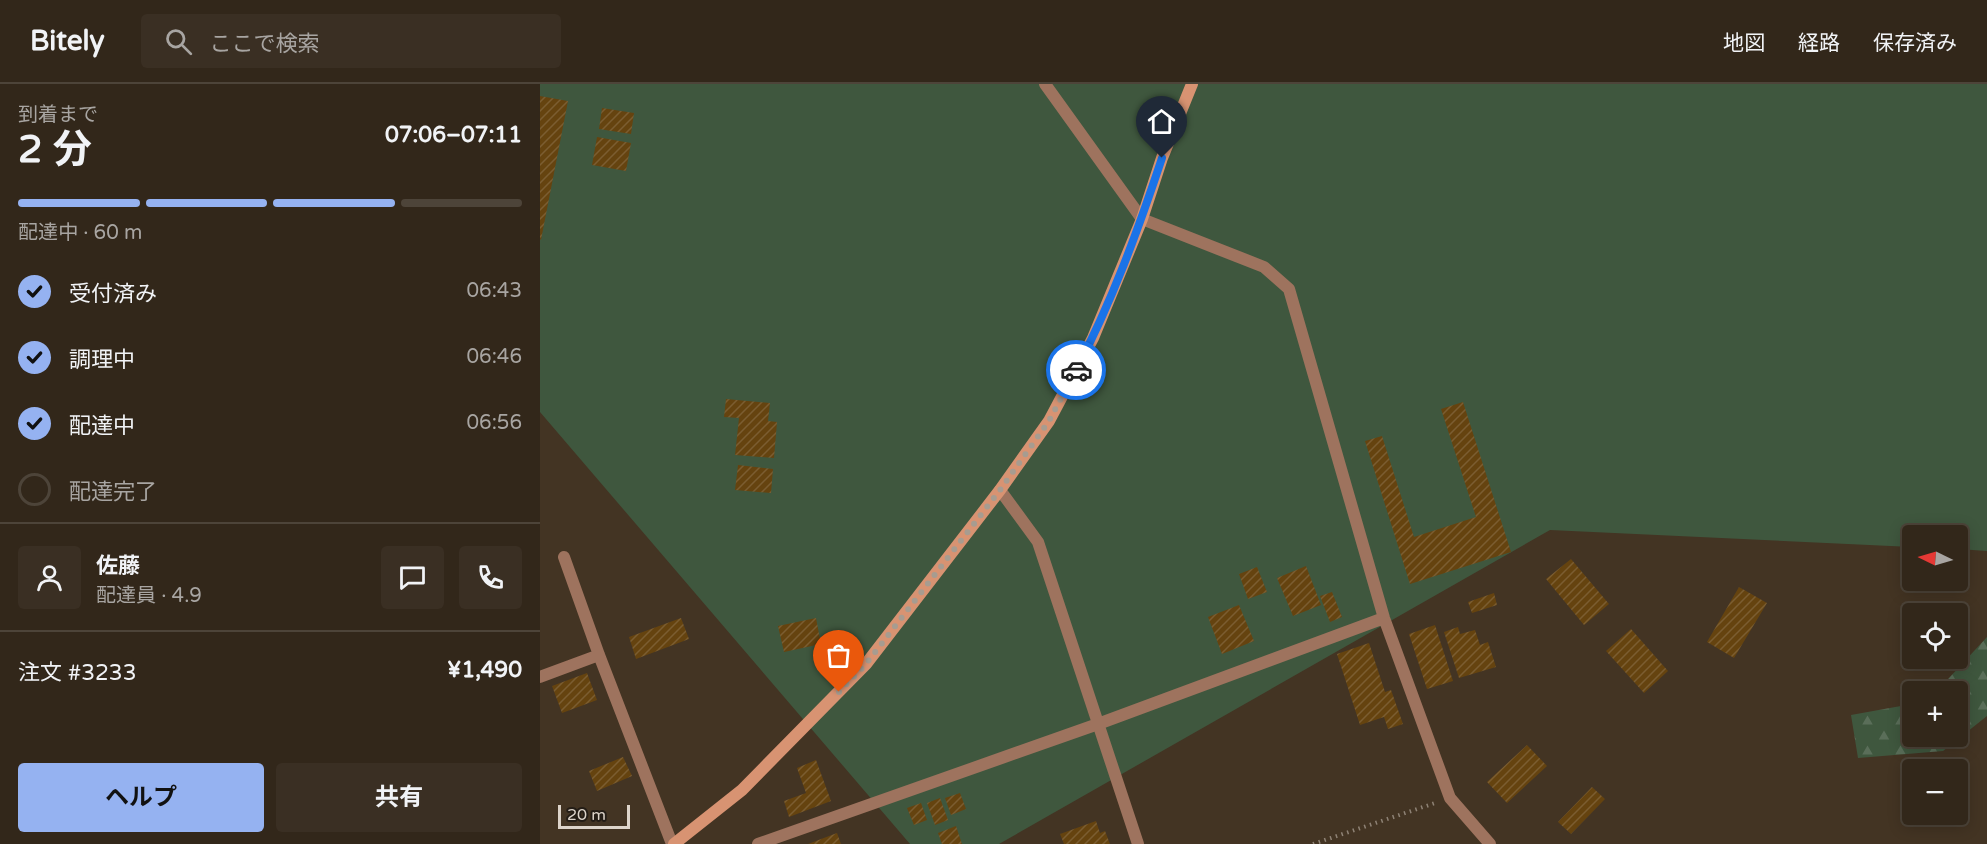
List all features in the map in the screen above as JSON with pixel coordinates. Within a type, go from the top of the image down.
[{"type":"street","points":[[1045,84],[1142,219],[1264,267],[1288,289],[1384,618],[1450,798],[1490,844]]},
{"type":"street","points":[[564,557],[599,655],[674,844],[742,790],[866,664],[1000,490],[1049,421],[1093,338],[1142,219],[1162,158],[1192,84]]},
{"type":"street","points":[[1000,490],[1038,542],[1138,844]]},
{"type":"street","points":[[758,844],[1098,724],[1384,618]]},
{"type":"street","points":[[540,677],[599,655]]},
{"type":"path","points":[[1313,844],[1450,798]]},
{"type":"green space","points":[[540,84],[1987,84],[1987,551],[1968,550],[1968,525],[1902,525],[1902,547],[1550,530],[999,844],[910,844],[540,412]]},
{"type":"green space","points":[[1987,637],[1987,716],[1968,731],[1968,681],[1946,681],[1957,669],[1968,669],[1968,658]]},
{"type":"green space","points":[[1902,706],[1902,747],[1948,747],[1943,751],[1858,758],[1851,715]]},
{"type":"building","points":[[540,96],[568,101],[541,240],[540,239]]},
{"type":"building","points":[[602,108],[634,113],[631,134],[599,129]]},
{"type":"building","points":[[597,137],[631,143],[626,171],[592,165]]},
{"type":"building","points":[[726,399],[770,403],[768,421],[777,422],[774,458],[735,455],[739,418],[724,417]]},
{"type":"building","points":[[1463,402],[1511,552],[1410,584],[1365,441],[1382,436],[1414,537],[1476,517],[1441,409]]},
{"type":"building","points":[[738,465],[773,469],[771,493],[735,490]]},
{"type":"building","points":[[1571,559],[1609,604],[1584,625],[1546,579]]},
{"type":"building","points":[[1306,566],[1321,605],[1293,616],[1277,578]]},
{"type":"building","points":[[1257,567],[1267,592],[1248,599],[1239,574]]},
{"type":"building","points":[[1739,587],[1767,603],[1734,658],[1707,642]]},
{"type":"building","points":[[1332,592],[1342,617],[1330,622],[1320,596]]},
{"type":"building","points":[[1494,593],[1497,605],[1472,613],[1468,602]]},
{"type":"building","points":[[1239,605],[1254,641],[1222,654],[1208,617]]},
{"type":"building","points":[[681,618],[689,639],[636,659],[629,637]]},
{"type":"building","points":[[816,618],[821,644],[784,652],[778,626]]},
{"type":"building","points":[[1435,625],[1453,681],[1427,689],[1409,634]]},
{"type":"building","points":[[1458,627],[1460,634],[1475,630],[1480,645],[1488,642],[1496,667],[1459,678],[1444,632]]},
{"type":"building","points":[[1631,629],[1668,671],[1644,693],[1606,651]]},
{"type":"building","points":[[1369,643],[1385,692],[1391,690],[1403,724],[1388,729],[1384,717],[1360,725],[1337,654]]},
{"type":"building","points":[[587,673],[597,700],[562,713],[552,686]]},
{"type":"building","points":[[1527,745],[1547,766],[1507,803],[1487,782]]},
{"type":"building","points":[[623,757],[632,776],[597,791],[589,771]]},
{"type":"building","points":[[816,760],[831,801],[789,817],[784,801],[806,793],[797,768]]},
{"type":"building","points":[[1592,787],[1605,799],[1571,834],[1558,822]]},
{"type":"building","points":[[960,793],[966,809],[951,815],[945,798]]},
{"type":"building","points":[[940,798],[948,820],[935,825],[927,803]]},
{"type":"building","points":[[921,803],[927,820],[914,825],[907,808]]},
{"type":"building","points":[[1096,821],[1100,833],[1105,831],[1110,844],[1064,844],[1060,834]]},
{"type":"building","points":[[956,826],[962,844],[942,844],[938,833]]},
{"type":"building","points":[[837,833],[841,844],[808,844]]},
{"type":"way so far","points":[[839,692],[866,664],[1000,490],[1049,421],[1076,370]]},
{"type":"route","points":[[1076,370],[1093,338],[1142,219],[1162,158]]}]
